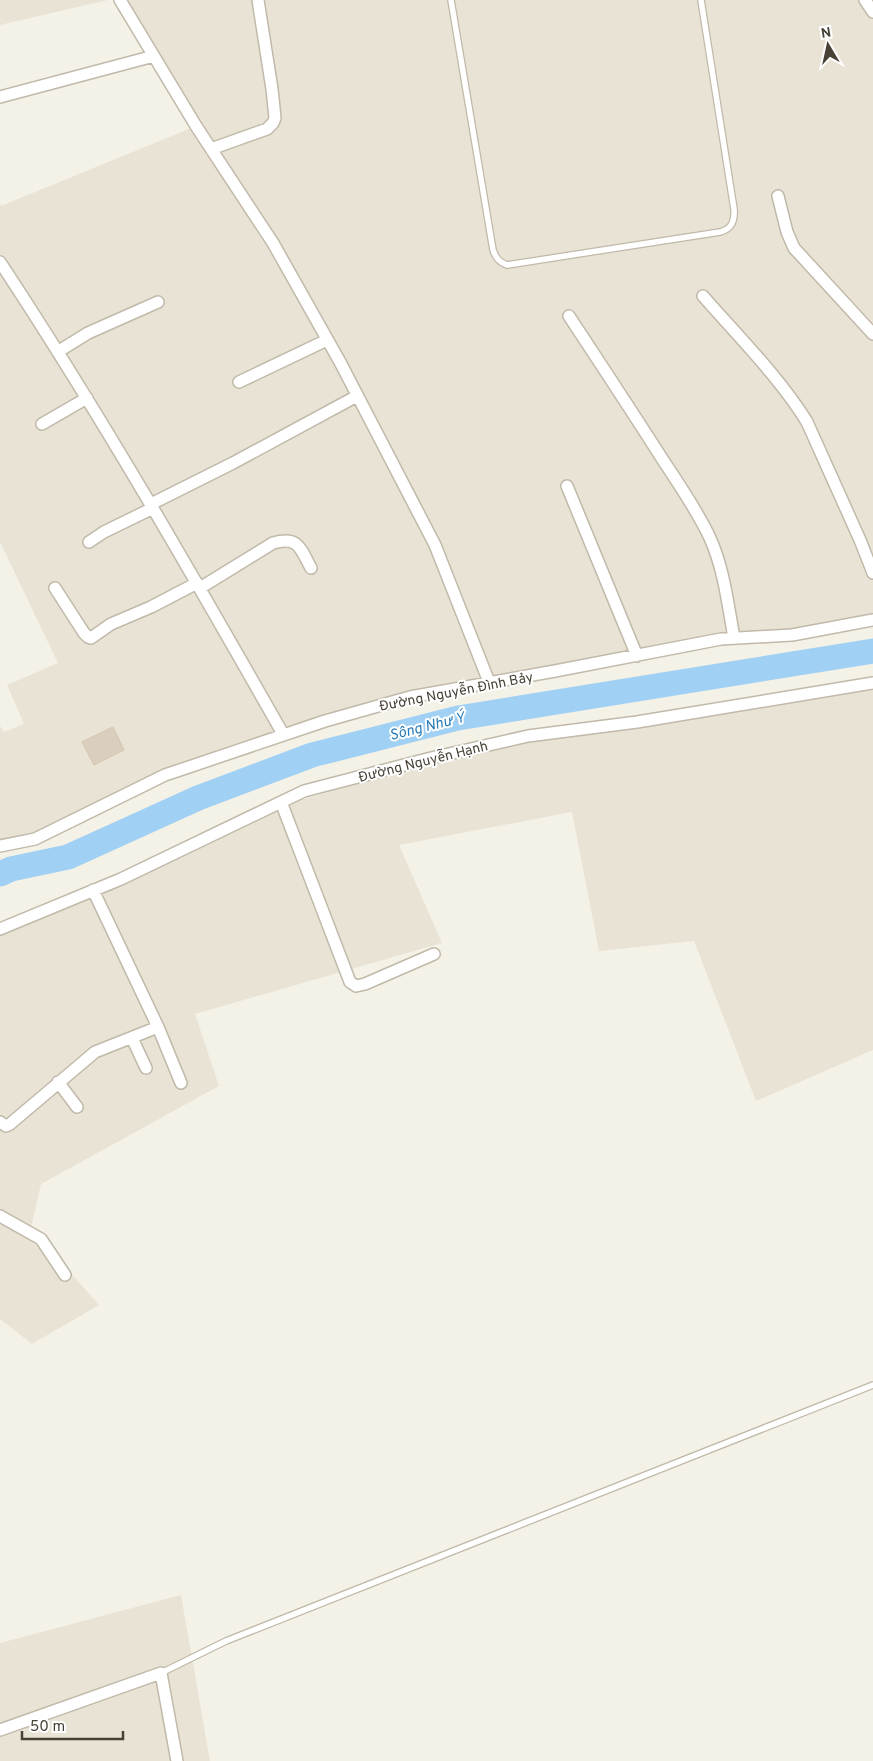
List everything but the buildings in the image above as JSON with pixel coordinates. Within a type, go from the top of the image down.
[{"type":"street","points":[[120,0],[211,149],[273,243],[327,340],[435,545],[489,682]]},
{"type":"street","points":[[211,149],[267,129],[275,118],[258,0]]},
{"type":"street","points":[[865,0],[873,12]]},
{"type":"street","points":[[0,98],[154,56]]},
{"type":"street","points":[[778,196],[787,232],[794,248],[873,334]]},
{"type":"street","points":[[0,262],[59,351],[152,506],[283,734]]},
{"type":"street","points":[[703,296],[755,355],[807,422],[873,573]]},
{"type":"street","points":[[59,351],[88,333],[158,302]]},
{"type":"street","points":[[569,316],[688,498],[706,531],[717,558],[734,638]]},
{"type":"street","points":[[239,382],[327,340]]},
{"type":"street","points":[[89,542],[104,532],[357,396]]},
{"type":"street","points":[[42,424],[87,398]]},
{"type":"street","points":[[568,486],[637,656]]},
{"type":"street","points":[[55,588],[84,633],[91,638],[111,624],[199,585],[273,543],[286,540],[293,541],[311,568]]},
{"type":"street","name":"Đường Nguyễn Đình Bảy","points":[[0,846],[34,840],[165,775],[325,720],[410,697],[721,639],[792,635],[873,620]]},
{"type":"street","name":"Đường Nguyễn Hạnh","points":[[0,929],[121,879],[304,792],[413,762],[528,736],[637,722],[873,683]]},
{"type":"street","points":[[281,802],[350,982],[356,986],[365,984],[434,954]]},
{"type":"street","points":[[93,890],[158,1028],[181,1083]]},
{"type":"street","points":[[0,1122],[6,1126],[10,1124],[95,1052],[158,1028]]},
{"type":"street","points":[[132,1038],[146,1068]]},
{"type":"street","points":[[58,1082],[77,1107]]},
{"type":"street","points":[[0,1216],[41,1239],[65,1275]]},
{"type":"street","points":[[0,1730],[161,1673],[177,1761]]},
{"type":"lane","points":[[452,0],[493,250],[500,262],[508,265],[720,232],[733,224],[734,209],[701,0]]},
{"type":"lane","points":[[161,1673],[226,1641],[873,1385]]},
{"type":"shaded area","points":[[0,0],[108,0],[0,25]]},
{"type":"shaded area","points":[[120,0],[873,0],[873,620],[721,639],[410,697],[249,745],[70,822],[0,846],[0,726],[4,732],[24,724],[7,685],[58,663],[0,542],[0,204],[1,206],[196,126]]},
{"type":"shaded area","points":[[873,686],[873,1050],[756,1101],[694,941],[599,951],[572,812],[399,845],[442,943],[195,1014],[219,1086],[41,1184],[31,1228],[99,1305],[32,1344],[0,1319],[0,933],[97,896],[287,804],[479,749],[647,714]]},
{"type":"shaded area","points":[[181,1595],[210,1761],[0,1761],[0,1643]]},
{"type":"waterway","name":"Sông Như Ý","points":[[0,874],[11,869],[68,857],[198,798],[312,755],[458,718],[873,651]]}]
